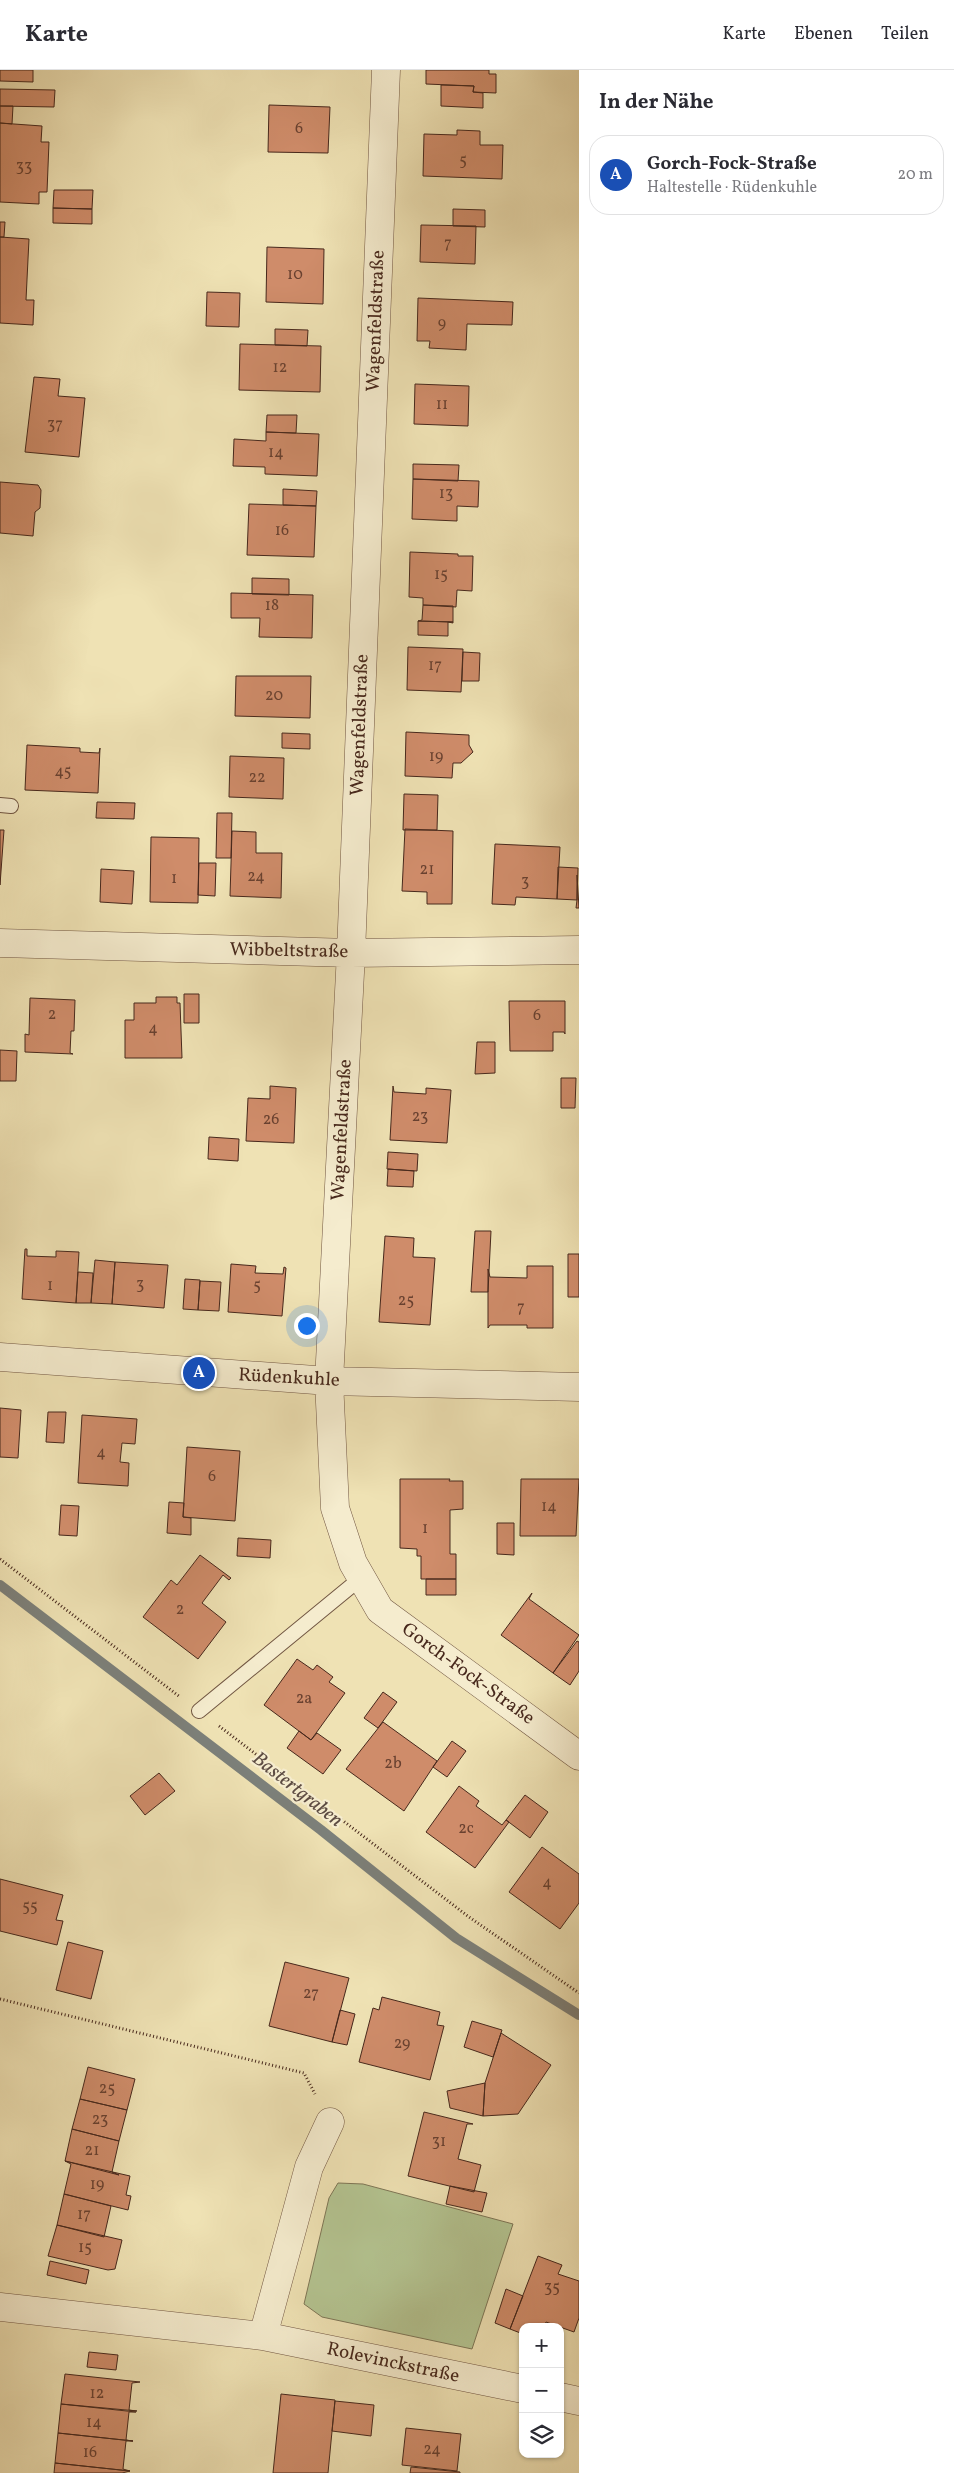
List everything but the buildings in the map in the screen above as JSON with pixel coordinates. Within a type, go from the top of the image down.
[{"type":"street","name":"Wagenfeldstraße","points":[[329,1381],[351,953],[386,70]]},
{"type":"street","name":"Wibbeltstraße","points":[[0,943],[351,953],[579,950]]},
{"type":"street","name":"Rüdenkuhle","points":[[0,1357],[329,1381],[579,1387]]},
{"type":"street","name":"Gorch-Fock-Straße","points":[[329,1381],[335,1508],[353,1563],[380,1610],[579,1756]]},
{"type":"street","points":[[263,2336],[309,2167],[330,2122]]},
{"type":"street","name":"Rolevinckstraße","points":[[0,2307],[263,2336],[519,2388]]},
{"type":"street","points":[[564,2398],[579,2401]]},
{"type":"lane","points":[[199,1711],[361,1578]]},
{"type":"path","points":[[0,1559],[470,1917],[579,1993]]},
{"type":"path","points":[[0,1999],[304,2073],[330,2122]]},
{"type":"green space","points":[[338,2183],[363,2184],[513,2224],[472,2349],[322,2317],[304,2304],[329,2198]]},
{"type":"waterway","name":"Bastertgraben","points":[[0,1585],[321,1830],[456,1938],[579,2015]]},
{"type":"place","name":"Gorch-Fock-Straße","points":[[199,1373]]}]
